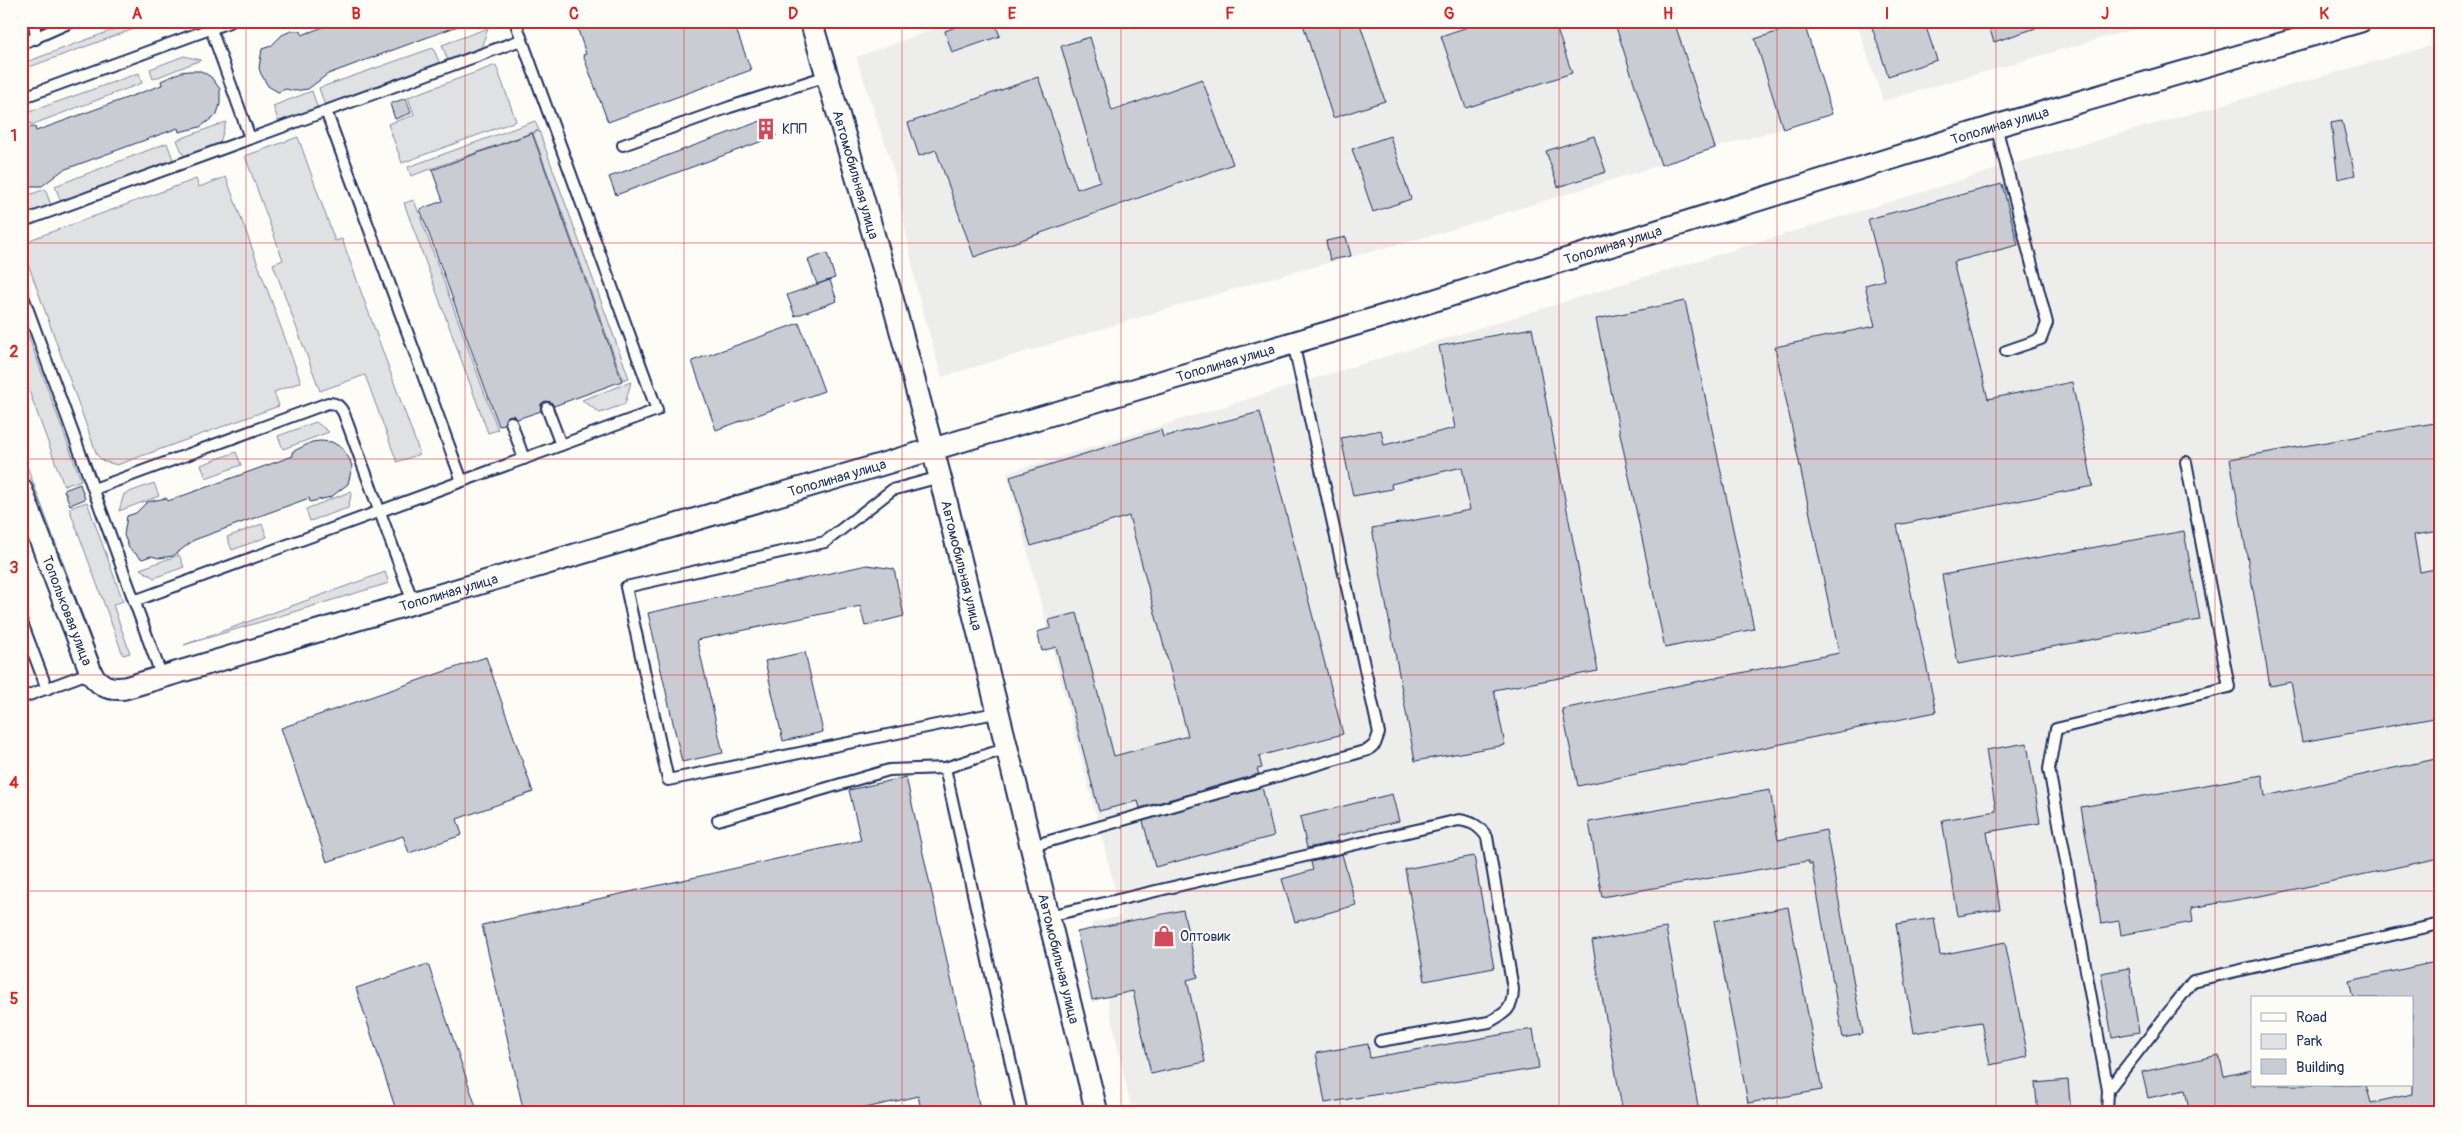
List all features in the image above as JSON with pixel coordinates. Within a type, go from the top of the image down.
[{"type":"street","name":"Автомобильная улица","points":[[811,21],[933,448],[1000,712],[1097,1113]]},
{"type":"street","name":"Тополиная улица","points":[[92,674],[100,684],[111,690],[125,688],[1293,342],[1996,126],[2360,21]]},
{"type":"street","name":"Топольковая улица","points":[[21,489],[92,674]]},
{"type":"lane","points":[[34,21],[36,39]]},
{"type":"lane","points":[[21,44],[73,21]]},
{"type":"lane","points":[[21,98],[232,21]]},
{"type":"lane","points":[[134,601],[657,410],[514,21]]},
{"type":"lane","points":[[210,29],[250,138]]},
{"type":"lane","points":[[21,222],[521,40]]},
{"type":"lane","points":[[623,145],[730,107],[827,76]]},
{"type":"lane","points":[[326,111],[462,481]]},
{"type":"lane","points":[[1996,126],[2047,323],[2041,339],[2006,351]]},
{"type":"lane","points":[[21,291],[162,677]]},
{"type":"lane","points":[[1032,846],[1368,750],[1376,744],[1380,733],[1293,342]]},
{"type":"lane","points":[[94,489],[335,403],[341,407],[344,414],[413,602]]},
{"type":"lane","points":[[547,408],[561,445]]},
{"type":"lane","points":[[510,422],[524,459]]},
{"type":"lane","points":[[2107,1113],[2108,1090],[2049,769],[2056,729],[2229,687],[2186,462]]},
{"type":"lane","points":[[940,477],[892,490],[825,542],[626,587],[668,780],[1000,712]]},
{"type":"lane","points":[[21,620],[46,689]]},
{"type":"lane","points":[[21,698],[92,674]]},
{"type":"lane","points":[[718,820],[889,770],[945,768],[1008,748]]},
{"type":"lane","points":[[945,768],[1022,1113]]},
{"type":"lane","points":[[1049,916],[1450,822],[1459,820],[1471,822],[1480,828],[1486,837],[1513,989],[1513,1002],[1503,1014],[1489,1022],[1380,1041]]},
{"type":"lane","points":[[2108,1090],[2193,981],[2440,924]]},
{"type":"shaded area","points":[[957,21],[1803,21],[1832,114],[1715,148],[1434,235],[1261,281],[942,377],[917,291],[895,174],[856,57]]},
{"type":"shaded area","points":[[1856,21],[2162,21],[1883,101]]},
{"type":"shaded area","points":[[2440,43],[2440,1113],[1132,1113],[1091,923],[1122,916],[1007,473],[2006,166]]},
{"type":"green space","points":[[137,21],[156,21],[21,70],[21,64]]},
{"type":"green space","points":[[488,28],[481,48],[448,61],[442,45]]},
{"type":"green space","points":[[433,48],[440,64],[325,106],[319,88]]},
{"type":"green space","points":[[184,56],[201,60],[153,79],[150,69]]},
{"type":"green space","points":[[496,65],[516,121],[402,163],[388,124],[414,115],[408,97]]},
{"type":"green space","points":[[139,73],[142,83],[31,125],[26,113]]},
{"type":"green space","points":[[312,91],[318,109],[279,123],[273,106]]},
{"type":"green space","points":[[535,121],[539,130],[411,176],[408,167]]},
{"type":"green space","points":[[226,122],[219,146],[185,159],[177,140]]},
{"type":"green space","points":[[539,131],[629,378],[623,380],[533,133]]},
{"type":"green space","points":[[298,137],[335,241],[342,239],[420,454],[397,462],[365,375],[320,391],[273,264],[283,260],[245,156]]},
{"type":"green space","points":[[167,143],[174,162],[62,204],[55,186]]},
{"type":"green space","points":[[226,177],[301,382],[274,392],[279,406],[117,465],[103,461],[97,455],[23,250],[32,239],[196,179],[199,187]]},
{"type":"green space","points":[[45,189],[52,208],[26,217],[21,213],[21,198]]},
{"type":"green space","points":[[414,200],[498,430],[488,433],[404,203]]},
{"type":"green space","points":[[21,316],[81,480],[64,486],[21,369]]},
{"type":"green space","points":[[631,382],[625,404],[600,413],[582,400]]},
{"type":"green space","points":[[316,422],[329,432],[283,449],[278,436]]},
{"type":"green space","points":[[21,450],[100,662],[94,665],[21,469]]},
{"type":"green space","points":[[236,452],[241,465],[206,478],[201,465]]},
{"type":"green space","points":[[154,483],[159,496],[119,511],[124,494]]},
{"type":"green space","points":[[352,491],[348,508],[310,521],[306,509]]},
{"type":"green space","points":[[87,502],[123,601],[113,605],[130,653],[123,655],[69,508]]},
{"type":"green space","points":[[262,524],[267,537],[232,550],[227,537]]},
{"type":"green space","points":[[179,555],[184,567],[154,578],[140,569]]},
{"type":"green space","points":[[385,572],[389,583],[184,645]]},
{"type":"building","points":[[339,21],[466,21],[466,23],[328,74],[308,89],[294,91],[286,89],[278,92],[268,86],[259,68],[262,49],[271,46],[282,35],[291,31],[301,31],[302,35]]},
{"type":"building","points":[[575,21],[733,21],[751,70],[608,122],[583,55],[586,54]]},
{"type":"building","points":[[971,21],[994,21],[1000,36],[952,53],[945,31]]},
{"type":"building","points":[[1302,21],[1359,21],[1385,101],[1333,118]]},
{"type":"building","points":[[1485,21],[1554,21],[1572,73],[1466,108],[1441,36]]},
{"type":"building","points":[[1614,21],[1674,21],[1715,148],[1661,165]]},
{"type":"building","points":[[1870,21],[1924,21],[1937,60],[1888,76]]},
{"type":"building","points":[[1987,21],[2048,21],[2048,24],[1994,42]]},
{"type":"building","points":[[1804,23],[1832,114],[1783,129],[1755,39]]},
{"type":"building","points":[[1090,37],[1112,111],[1202,79],[1233,164],[974,257],[936,150],[919,156],[908,123],[1038,77],[1077,189],[1100,181],[1061,46]]},
{"type":"building","points":[[201,71],[211,77],[220,89],[220,104],[217,114],[200,127],[179,132],[178,128],[63,170],[42,186],[21,186],[21,128],[35,127],[36,131],[162,85],[161,81],[181,72]]},
{"type":"building","points":[[406,98],[411,113],[395,119],[390,104]]},
{"type":"building","points":[[769,118],[776,136],[616,195],[609,177]]},
{"type":"building","points":[[2342,121],[2355,175],[2338,179],[2331,123]]},
{"type":"building","points":[[532,133],[622,381],[554,406],[551,402],[545,401],[541,404],[541,411],[517,419],[513,415],[508,416],[504,424],[499,426],[420,209],[443,201],[432,170]]},
{"type":"building","points":[[1390,136],[1411,199],[1373,212],[1352,149]]},
{"type":"building","points":[[1594,136],[1606,172],[1558,187],[1546,151]]},
{"type":"building","points":[[2002,184],[2018,245],[1953,262],[1988,399],[2072,382],[2093,486],[1897,525],[1936,712],[1578,786],[1562,709],[1839,653],[1775,347],[1875,326],[1865,285],[1884,280],[1868,219]]},
{"type":"building","points":[[1346,237],[1351,256],[1330,260],[1326,241]]},
{"type":"building","points":[[827,253],[835,278],[817,284],[808,260]]},
{"type":"building","points":[[830,280],[837,301],[795,316],[787,295]]},
{"type":"building","points":[[1685,301],[1754,629],[1665,648],[1596,319]]},
{"type":"building","points":[[799,323],[824,391],[716,430],[692,361]]},
{"type":"building","points":[[1532,328],[1598,671],[1494,690],[1505,745],[1415,761],[1372,528],[1470,510],[1462,467],[1391,484],[1392,489],[1353,496],[1341,438],[1381,430],[1384,445],[1455,428],[1439,346]]},
{"type":"building","points":[[1260,412],[1343,734],[1259,756],[1262,768],[1257,769],[1259,774],[1140,808],[1138,801],[1099,811],[1056,647],[1042,651],[1037,632],[1051,628],[1049,620],[1077,613],[1114,756],[1188,736],[1129,516],[1031,546],[1010,477],[1161,430],[1163,437]]},
{"type":"building","points":[[2440,422],[2440,531],[2414,535],[2420,572],[2440,568],[2440,717],[2302,742],[2291,682],[2270,686],[2230,459]]},
{"type":"building","points":[[312,442],[332,442],[342,448],[352,467],[348,484],[331,497],[310,502],[309,498],[194,540],[173,556],[159,558],[151,556],[142,559],[129,548],[124,535],[127,516],[136,513],[147,502],[166,498],[168,501],[293,456],[292,452]]},
{"type":"building","points":[[80,484],[85,499],[70,505],[64,490]]},
{"type":"building","points":[[2184,531],[2200,620],[1958,664],[1942,575]]},
{"type":"building","points":[[867,565],[894,569],[904,616],[865,626],[860,606],[697,640],[723,753],[682,762],[648,613]]},
{"type":"building","points":[[805,652],[823,732],[783,741],[765,661]]},
{"type":"building","points":[[486,657],[533,792],[457,819],[462,835],[409,853],[403,836],[327,862],[281,728]]},
{"type":"building","points":[[2027,743],[2040,823],[1987,832],[2000,909],[1958,916],[1942,820],[1996,811],[1986,750]]},
{"type":"building","points":[[2440,758],[2440,858],[2282,892],[2191,908],[2193,922],[2121,935],[2119,921],[2101,924],[2081,807],[2262,775],[2265,796]]},
{"type":"building","points":[[906,777],[981,1113],[922,1113],[918,1096],[844,1113],[524,1113],[482,925],[861,840],[849,790]]},
{"type":"building","points":[[1262,787],[1274,836],[1155,867],[1143,821]]},
{"type":"building","points":[[1770,790],[1778,840],[1826,830],[1863,1034],[1843,1038],[1812,864],[1809,864],[1808,861],[1602,897],[1589,822]]},
{"type":"building","points":[[1392,794],[1399,821],[1337,836],[1339,841],[1307,848],[1300,817]]},
{"type":"building","points":[[1342,854],[1356,905],[1295,922],[1282,879],[1313,870],[1311,862]]},
{"type":"building","points":[[1474,856],[1494,968],[1425,981],[1405,869]]},
{"type":"building","points":[[1788,907],[1822,1090],[1748,1103],[1714,921]]},
{"type":"building","points":[[1183,910],[1198,977],[1187,980],[1205,1062],[1151,1074],[1133,991],[1092,1000],[1077,932]]},
{"type":"building","points":[[1934,918],[1940,955],[2005,942],[2028,1057],[1990,1065],[1981,1022],[1914,1033],[1896,924]]},
{"type":"building","points":[[1666,928],[1699,1111],[1623,1113],[1592,941]]},
{"type":"building","points":[[2440,961],[2440,1113],[2190,1113],[2185,1090],[2148,1098],[2142,1072],[2219,1055],[2224,1076],[2251,1070],[2251,1086],[2366,1086],[2371,1103],[2412,1094],[2412,1086],[2414,1086],[2414,996],[2353,996],[2349,981]]},
{"type":"building","points":[[428,964],[478,1113],[397,1113],[356,988]]},
{"type":"building","points":[[2129,968],[2139,1032],[2112,1037],[2101,973]]},
{"type":"building","points":[[1533,1029],[1539,1068],[1325,1103],[1316,1053],[1368,1044],[1370,1058]]},
{"type":"building","points":[[2068,1080],[2071,1113],[2038,1113],[2035,1083]]},
{"type":"place","name":"КПП","points":[[766,129]]},
{"type":"place","name":"Оптовик","points":[[1164,936]]}]
